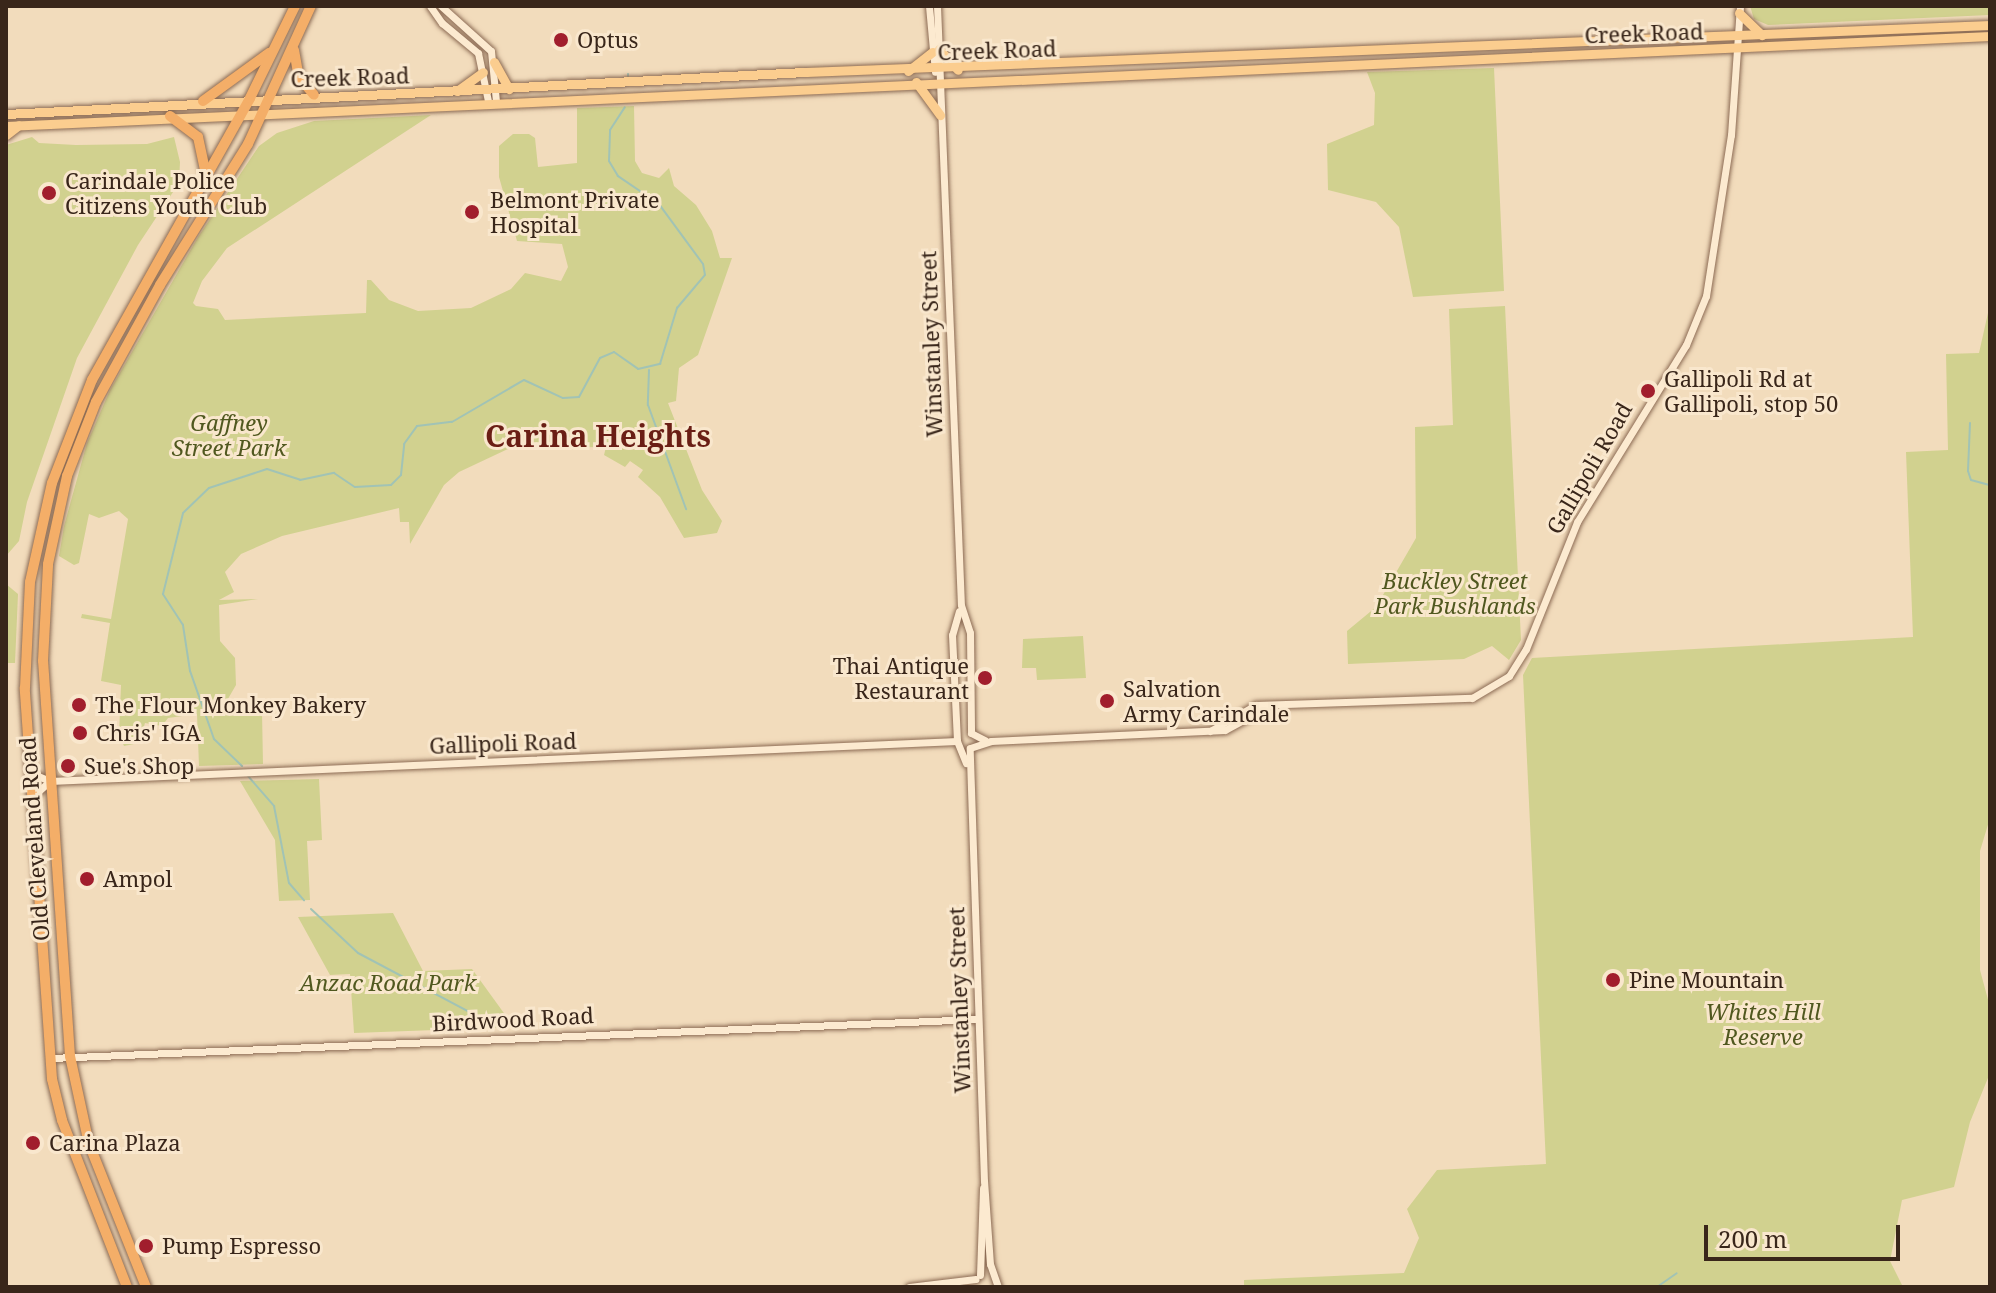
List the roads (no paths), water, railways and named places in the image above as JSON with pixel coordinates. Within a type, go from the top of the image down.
[{"type":"highway","name":"Old Cleveland Road","points":[[127,1287],[62,1120],[51,1058],[32,797],[27,614],[52,483],[101,361],[250,98],[295,6]]},
{"type":"highway","name":"Old Cleveland Road","points":[[146,1287],[89,1144],[70,1056],[50,781],[43,603],[71,462],[111,371],[264,111],[311,6]]},
{"type":"highway","points":[[294,48],[299,77],[314,95]]},
{"type":"highway","points":[[203,101],[272,51]]},
{"type":"highway","points":[[170,116],[198,137],[206,174]]},
{"type":"main road","points":[[1740,9],[1762,35]]},
{"type":"main road","name":"Creek Road","points":[[6,114],[314,95],[457,91],[491,96],[509,89],[1736,41],[1762,35],[1990,25]]},
{"type":"main road","name":"Creek Road","points":[[6,126],[491,96],[617,96],[916,82],[958,70],[1736,41],[1990,36]]},
{"type":"main road","points":[[908,71],[935,50],[958,70]]},
{"type":"main road","points":[[494,62],[509,89]]},
{"type":"main road","points":[[457,91],[483,72]]},
{"type":"main road","points":[[916,82],[940,115]]},
{"type":"main road","points":[[6,135],[19,125]]},
{"type":"street","points":[[430,6],[455,34],[475,49],[491,96]]},
{"type":"street","points":[[441,6],[483,40],[494,62],[491,96]]},
{"type":"street","name":"Winstanley Street","points":[[929,6],[940,115],[961,605],[969,639],[972,747],[968,768],[984,1181],[993,1275],[998,1287]]},
{"type":"street","name":"Winstanley Street","points":[[935,50],[937,6]]},
{"type":"street","name":"Gallipoli Road","points":[[972,747],[991,741],[1225,730],[1267,707],[1472,698],[1496,688],[1518,663],[1566,542],[1686,345],[1706,296],[1716,255],[1731,135],[1740,9]]},
{"type":"street","name":"Winstanley Street","points":[[961,605],[954,630],[958,741],[968,768]]},
{"type":"street","points":[[954,630],[967,628]]},
{"type":"street","points":[[954,641],[962,644],[969,639]]},
{"type":"street","points":[[958,741],[972,734]]},
{"type":"street","name":"Gallipoli Road","points":[[972,734],[991,741]]},
{"type":"street","points":[[958,741],[972,747]]},
{"type":"street","name":"Gallipoli Road","points":[[50,781],[958,741]]},
{"type":"street","points":[[31,773],[50,781],[32,797]]},
{"type":"street","name":"Birdwood Road","points":[[51,1058],[977,1019]]},
{"type":"street","name":"Winstanley Street","points":[[977,1280],[984,1181]]},
{"type":"street","points":[[909,1287],[953,1286],[993,1275]]},
{"type":"waterway","points":[[242,766],[214,739],[190,671],[183,625],[163,594],[183,513],[209,488],[267,469],[300,480],[334,473],[355,487],[391,485],[401,475],[404,444],[417,426],[452,422],[524,380],[563,398],[579,397],[600,358],[614,352],[638,369],[660,364],[677,308],[705,275],[703,264],[659,204],[618,176],[609,161],[610,130],[625,107]]},
{"type":"waterway","points":[[649,370],[648,405],[686,509]]},
{"type":"waterway","points":[[1970,423],[1968,471],[1971,480],[1990,485]]},
{"type":"waterway","points":[[248,776],[274,806],[289,883],[304,900]]},
{"type":"waterway","points":[[311,909],[358,953],[492,1024]]},
{"type":"waterway","points":[[1657,1287],[1677,1273]]},
{"type":"place","name":"Optus","points":[[561,40]]},
{"type":"place","name":"Carindale Police Citizens Youth Club","points":[[49,193]]},
{"type":"place","name":"Belmont Private Hospital","points":[[472,212]]},
{"type":"place","name":"Gallipoli Rd at Gallipoli, stop 50","points":[[1648,391]]},
{"type":"place","name":"Thai Antique Restaurant","points":[[985,678]]},
{"type":"place","name":"Salvation Army Carindale","points":[[1107,701]]},
{"type":"place","name":"The Flour Monkey Bakery","points":[[79,705]]},
{"type":"place","name":"Chris' IGA","points":[[80,733]]},
{"type":"place","name":"Sue's Shop","points":[[68,766]]},
{"type":"place","name":"Ampol","points":[[87,879]]},
{"type":"place","name":"Pine Mountain","points":[[1613,980]]},
{"type":"place","name":"Carina Plaza","points":[[33,1143]]},
{"type":"place","name":"Pump Espresso","points":[[146,1246]]},
{"type":"district","name":"Carina Heights","points":[[598,436]]},
{"type":"park label","name":"Gaffney Street Park","points":[[229,434]]},
{"type":"park label","name":"Buckley Street Park Bushlands","points":[[1455,592]]},
{"type":"park label","name":"Anzac Road Park","points":[[388,983]]},
{"type":"park label","name":"Whites Hill Reserve","points":[[1763,1024]]}]
